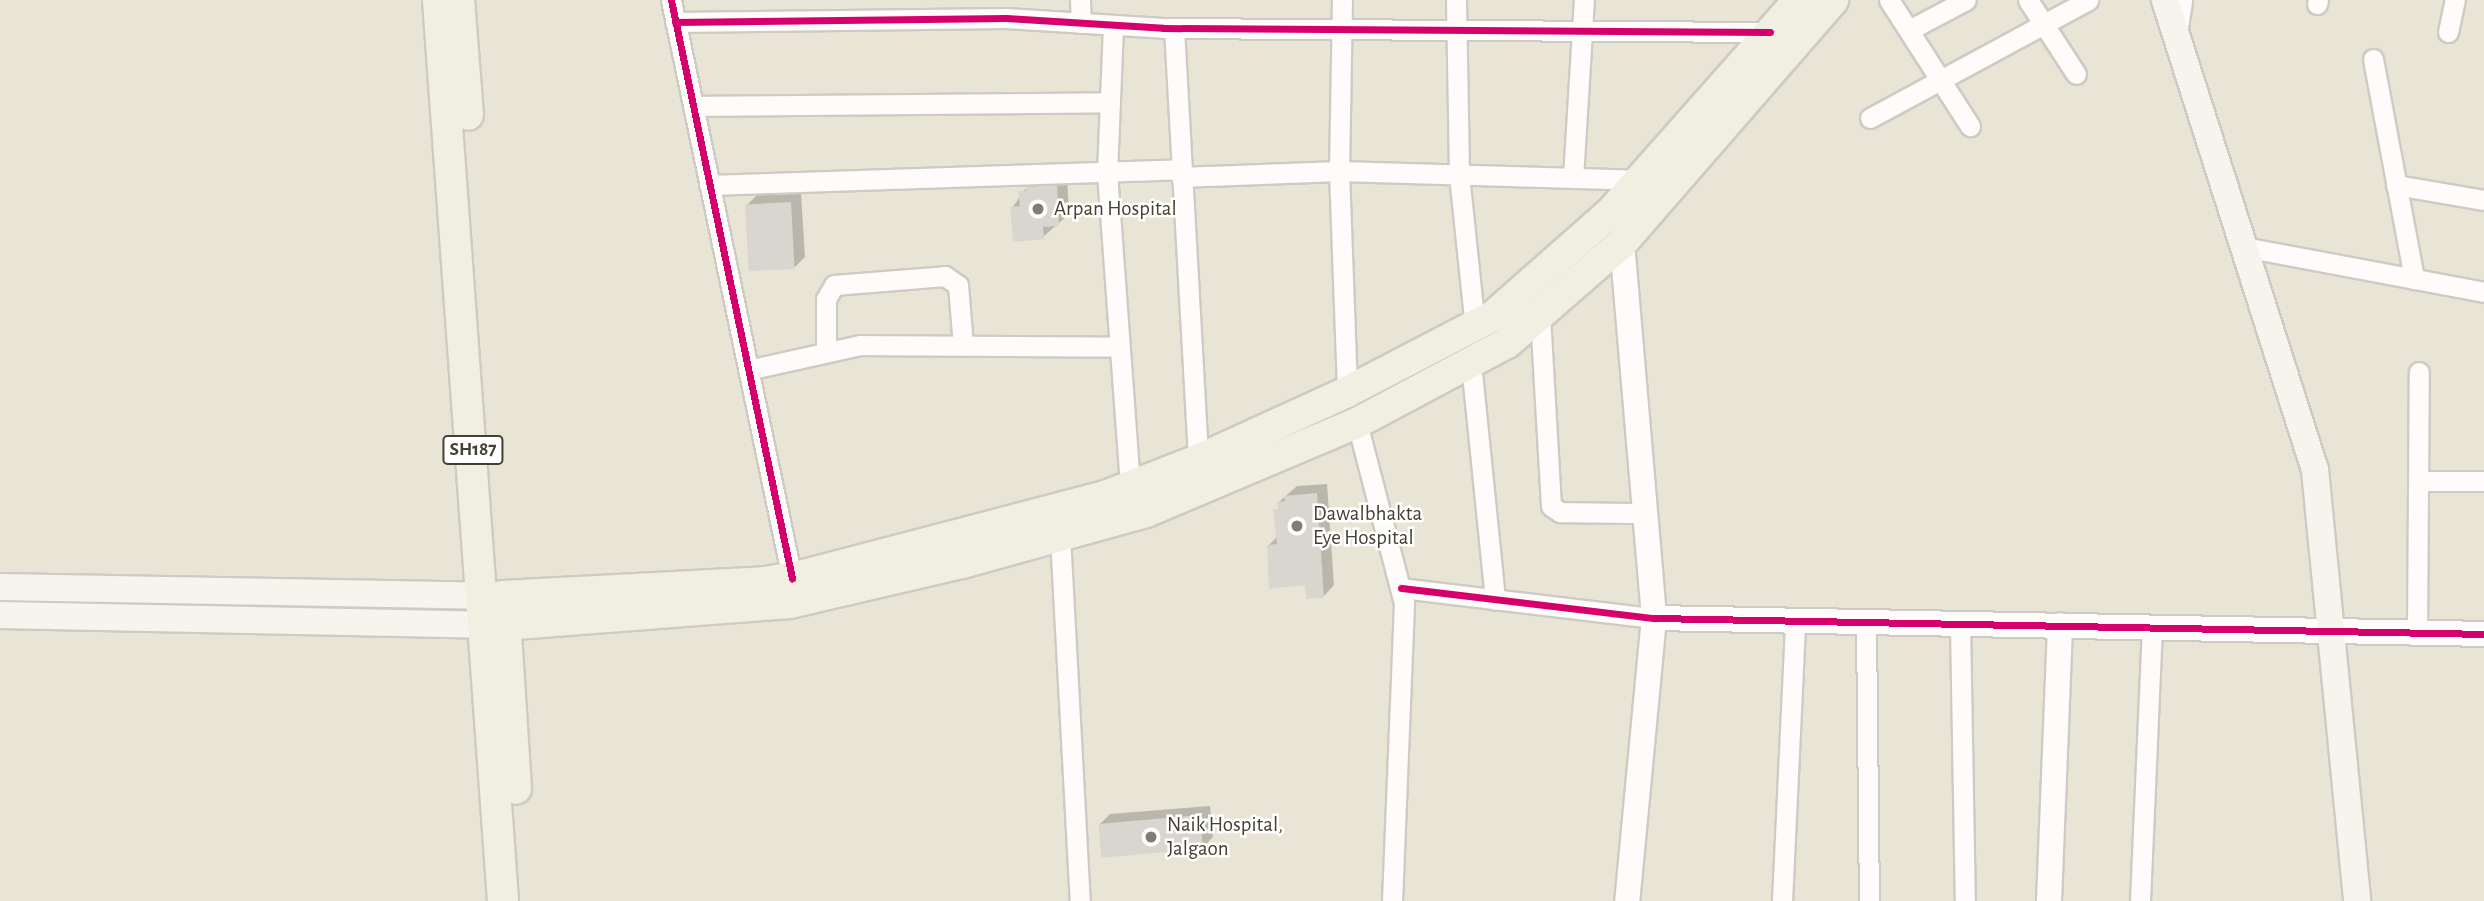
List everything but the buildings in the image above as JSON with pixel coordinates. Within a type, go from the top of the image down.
[{"type":"main road","name":"SH187","points":[[438,0],[452,43]]},
{"type":"main road","name":"SH187","points":[[459,0],[452,43],[494,611],[522,901]]},
{"type":"main road","points":[[0,587],[190,590],[494,611],[792,578],[1129,488],[1198,460],[1347,392],[1475,327],[1612,211],[1799,0]]},
{"type":"main road","points":[[0,615],[192,619],[790,603],[1146,512],[1357,423],[1507,343],[1622,243],[1833,0]]},
{"type":"main road","points":[[2165,0],[2315,470],[2357,901]]},
{"type":"main road","points":[[190,590],[192,619]]},
{"type":"main road","name":"SH187","points":[[494,611],[503,901]]},
{"type":"street","points":[[671,0],[792,578]]},
{"type":"street","points":[[1080,0],[1081,23]]},
{"type":"street","points":[[1342,0],[1339,171],[1347,392]]},
{"type":"street","points":[[1456,0],[1459,175],[1475,327]]},
{"type":"street","points":[[1573,178],[1584,0]]},
{"type":"street","points":[[1889,0],[1970,126]]},
{"type":"street","points":[[1909,30],[1966,0]]},
{"type":"street","points":[[2028,0],[2076,74]]},
{"type":"street","points":[[1870,118],[2088,0]]},
{"type":"street","points":[[2177,37],[2182,0]]},
{"type":"street","points":[[2448,32],[2455,0]]},
{"type":"street","points":[[675,22],[1006,18],[1174,28],[1341,26],[1770,32]]},
{"type":"street","points":[[1113,25],[1107,172],[1129,488]]},
{"type":"street","points":[[1174,28],[1198,460]]},
{"type":"street","points":[[2374,59],[2414,279]]},
{"type":"street","points":[[693,106],[1110,102]]},
{"type":"street","points":[[709,185],[1107,172],[1339,171],[1637,180]]},
{"type":"street","points":[[2396,185],[2484,200]]},
{"type":"street","points":[[1622,243],[1654,618],[1627,901]]},
{"type":"street","points":[[2244,247],[2484,292]]},
{"type":"street","points":[[826,351],[826,299],[834,285],[945,275],[958,285],[963,346]]},
{"type":"street","points":[[1540,314],[1551,506],[1560,512],[1645,513]]},
{"type":"street","points":[[748,370],[860,345],[1119,347]]},
{"type":"street","points":[[1471,363],[1495,600]]},
{"type":"street","points":[[2417,632],[2419,372]]},
{"type":"street","points":[[1357,423],[1404,603],[1392,901]]},
{"type":"street","points":[[2418,481],[2484,481]]},
{"type":"street","points":[[1060,536],[1080,901]]},
{"type":"street","points":[[1401,588],[1654,618],[2484,634]]},
{"type":"street","points":[[1782,901],[1795,621]]},
{"type":"street","points":[[1866,622],[1870,901]]},
{"type":"street","points":[[1960,624],[1965,901]]},
{"type":"street","points":[[2049,901],[2060,625]]},
{"type":"street","points":[[2140,901],[2152,627]]},
{"type":"shaded area","points":[[0,0],[2484,0],[2484,901],[0,901]]},
{"type":"cycle path","points":[[671,0],[792,578]]},
{"type":"cycle path","points":[[675,22],[1006,18],[1163,28],[1770,32]]},
{"type":"cycle path","points":[[1401,588],[1654,618],[2484,634]]},
{"type":"place","name":"Arpan Hospital","points":[[1038,209]]},
{"type":"place","name":"Dawalbhakta Eye Hospital","points":[[1297,526]]},
{"type":"place","name":"Naik Hospital, Jalgaon","points":[[1151,837]]}]
